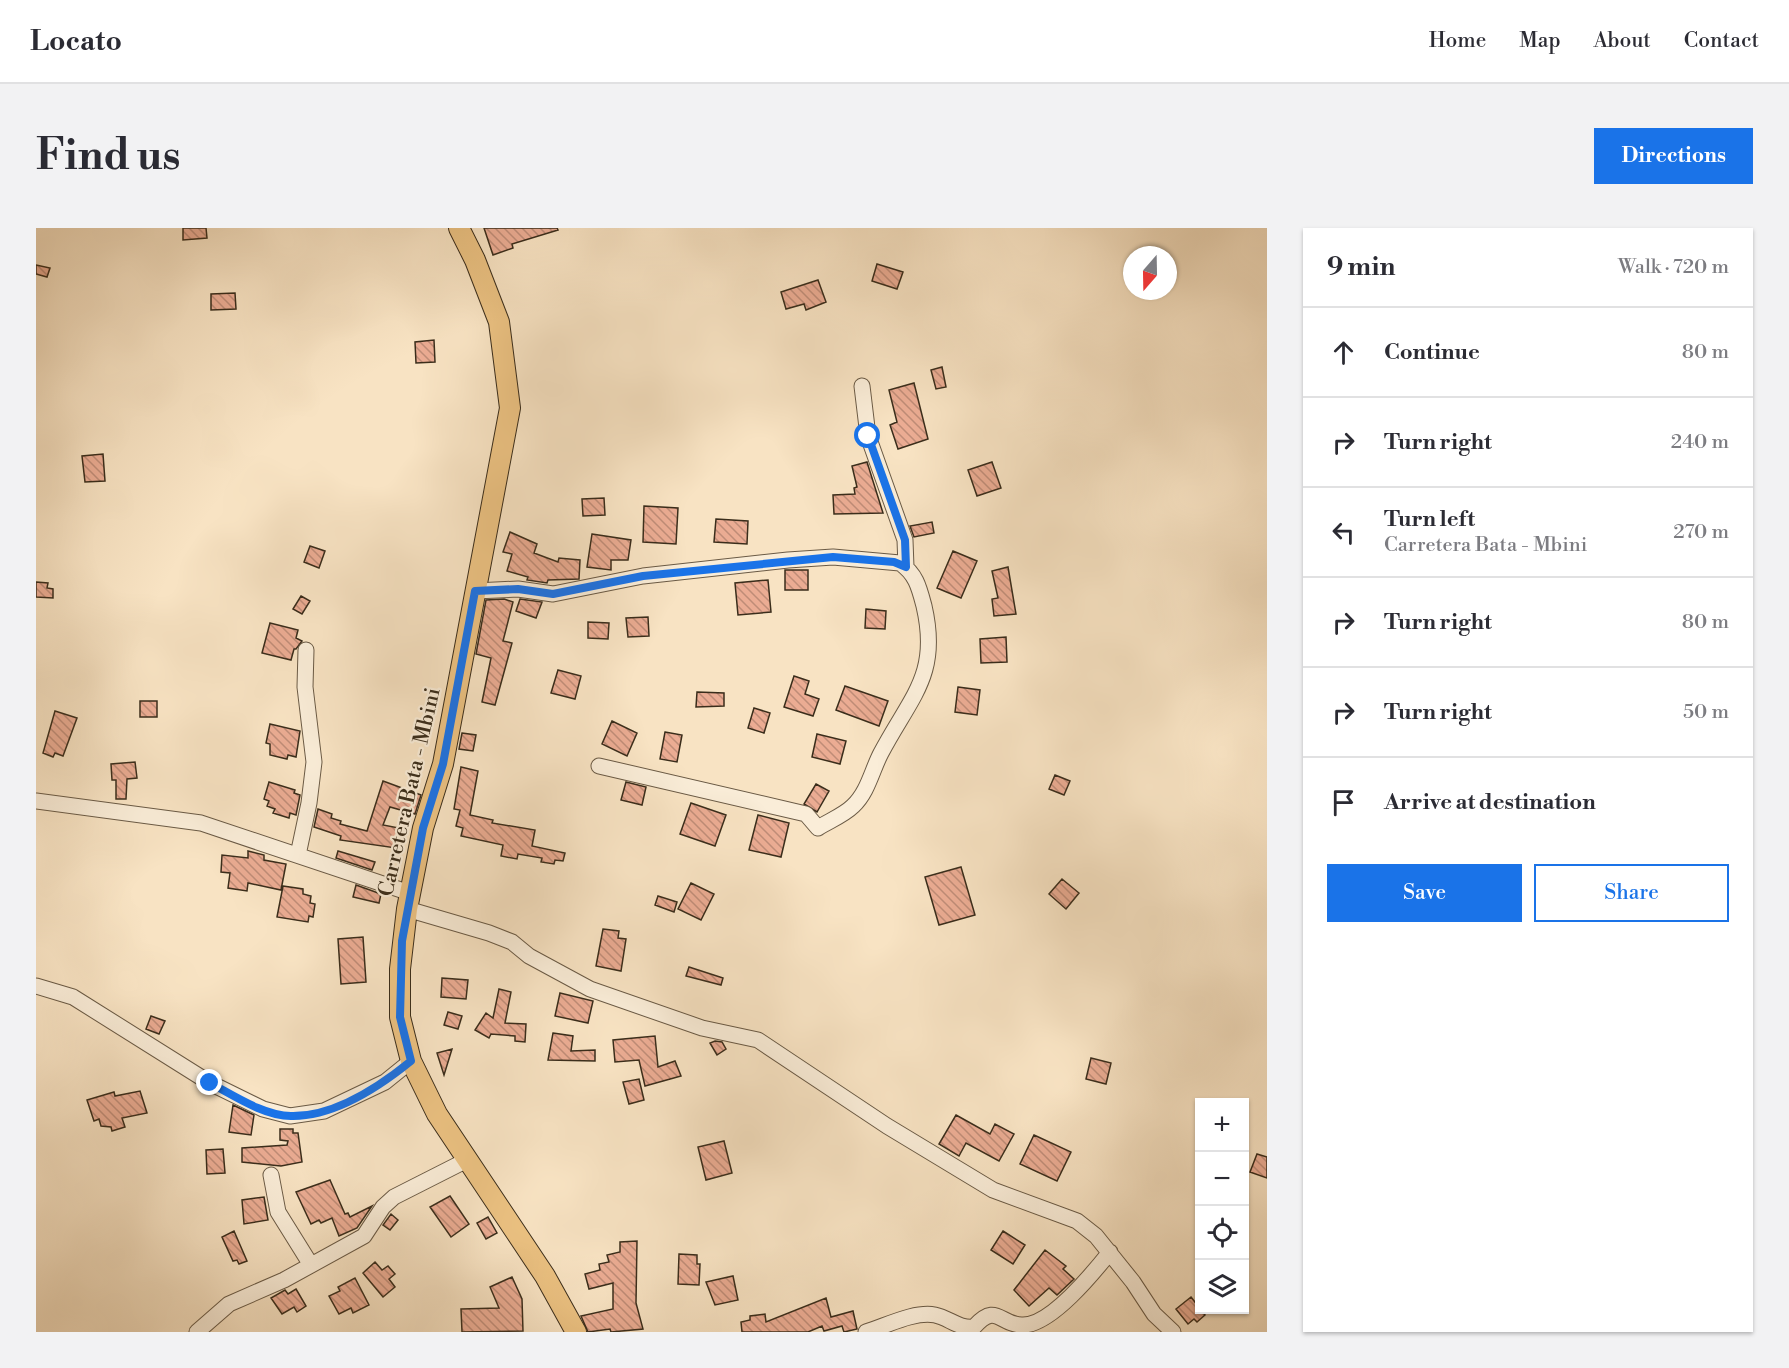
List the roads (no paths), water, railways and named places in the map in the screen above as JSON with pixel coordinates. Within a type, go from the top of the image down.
[{"type":"main road","name":"Carretera Bata - Mbini","points":[[459,228],[475,260],[499,322],[510,408],[443,764],[423,828],[409,901],[399,995],[400,1017],[411,1061],[437,1114],[546,1276],[576,1332]]},
{"type":"street","points":[[862,386],[868,436],[905,540],[906,567]]},
{"type":"street","points":[[475,591],[518,589],[553,594],[643,576],[833,557],[894,562],[906,567],[918,582],[930,635],[928,662],[916,696],[879,757],[868,784],[854,806],[818,828],[806,814],[598,766]]},
{"type":"street","points":[[298,855],[309,803],[314,762],[305,687],[306,651]]},
{"type":"street","points":[[36,801],[201,823],[298,855],[512,942],[530,956],[590,989],[702,1028],[758,1040],[887,1126],[993,1190],[1077,1221],[1096,1236],[1110,1252],[1154,1314],[1173,1332]]},
{"type":"street","points":[[36,986],[73,997],[210,1083],[263,1109],[290,1116],[324,1112],[385,1082],[411,1061]]},
{"type":"street","points":[[197,1332],[229,1304],[284,1280],[364,1236],[383,1207],[394,1197],[466,1160]]},
{"type":"street","points":[[271,1176],[278,1212],[310,1265]]},
{"type":"street","points":[[866,1332],[925,1314],[944,1318],[964,1328],[974,1327],[983,1317],[994,1314],[1023,1326],[1057,1309],[1086,1282],[1110,1252]]}]
